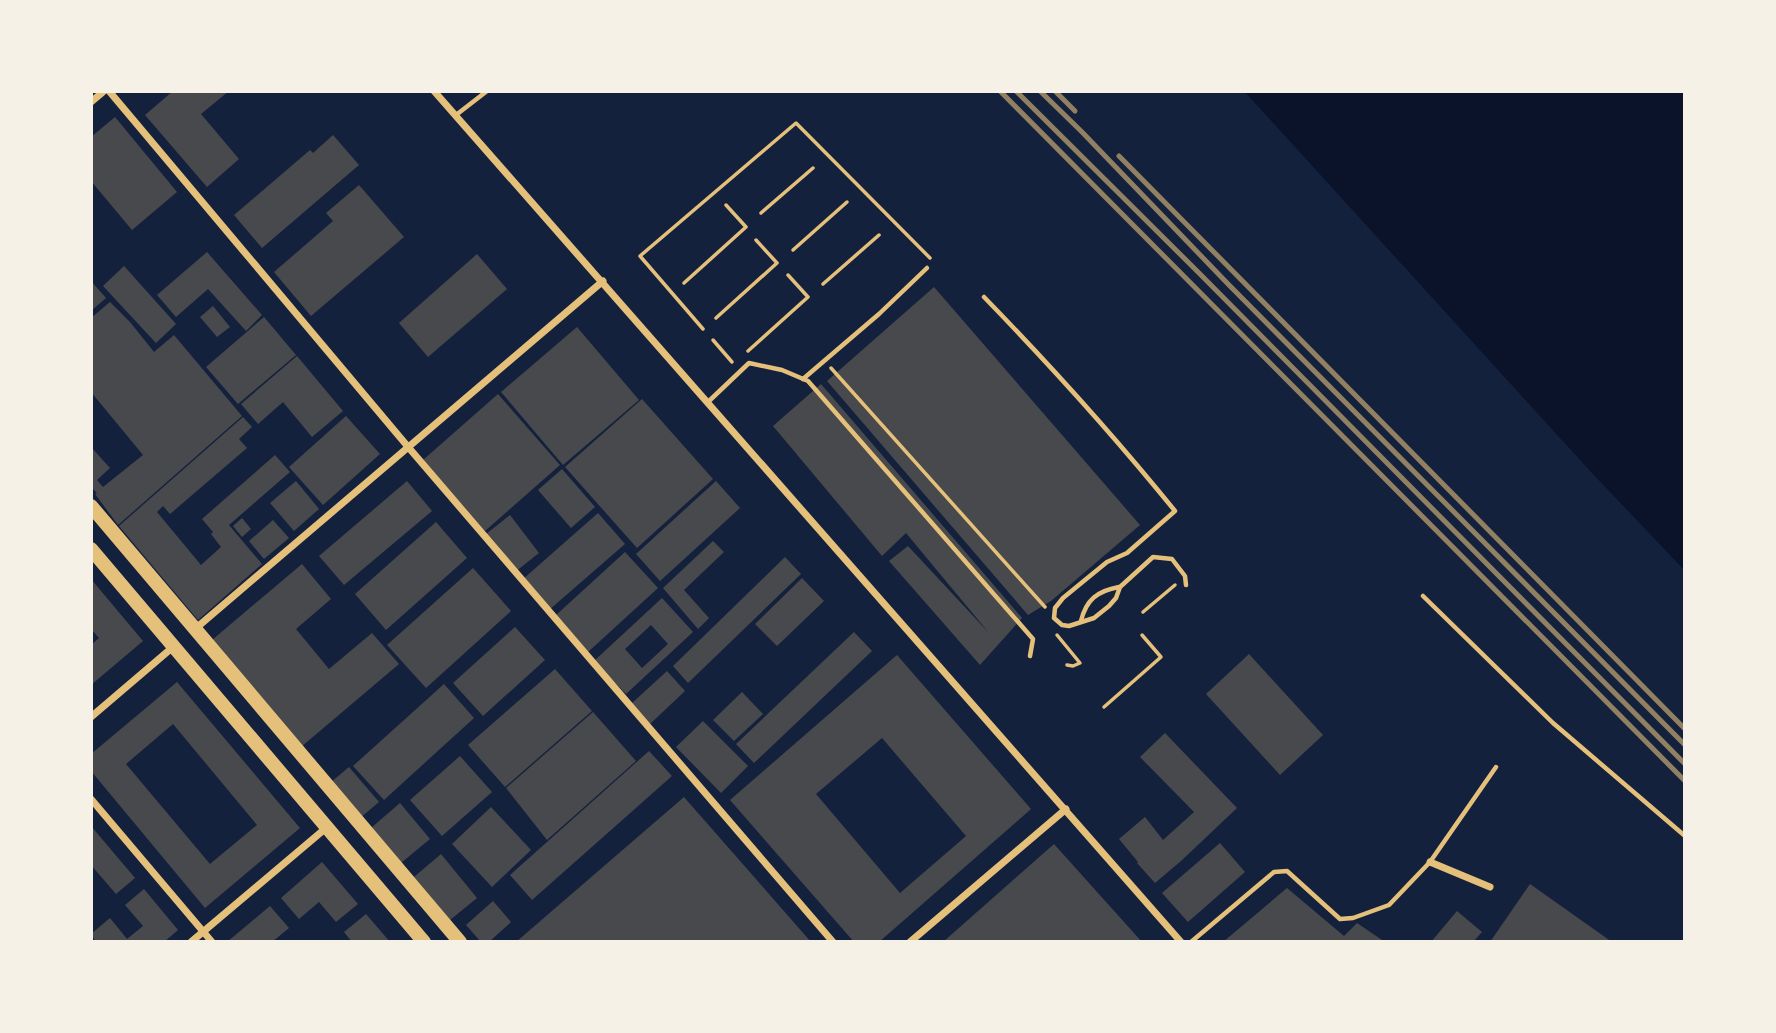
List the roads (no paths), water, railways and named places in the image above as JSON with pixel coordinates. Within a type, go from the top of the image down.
[{"type":"main road","points":[[91,506],[460,942]]},
{"type":"main road","points":[[91,549],[424,942]]},
{"type":"street","points":[[91,102],[106,91],[833,942]]},
{"type":"street","points":[[434,91],[1181,942]]},
{"type":"street","points":[[195,629],[603,281]]},
{"type":"street","points":[[91,717],[174,647]]},
{"type":"street","points":[[91,799],[212,942]]},
{"type":"street","points":[[910,942],[1066,809]]},
{"type":"street","points":[[191,942],[327,827]]},
{"type":"street","points":[[1430,862],[1490,887]]},
{"type":"lane","points":[[455,115],[487,91]]},
{"type":"lane","points":[[803,379],[879,314],[927,268]]},
{"type":"lane","points":[[984,297],[1051,366],[1175,511],[1127,553],[1107,562],[1063,598],[1055,608],[1054,618],[1062,625],[1069,626],[1094,618],[1116,598],[1120,587],[1153,557],[1172,559],[1185,576],[1186,585]]},
{"type":"lane","points":[[708,402],[749,363],[782,370],[808,381],[1033,639],[1030,656]]},
{"type":"lane","points":[[1081,621],[1083,610],[1093,598],[1104,591],[1120,587]]},
{"type":"lane","points":[[1423,596],[1553,723],[1685,836]]},
{"type":"lane","points":[[1191,942],[1274,872],[1287,871],[1340,919],[1353,918],[1389,905],[1430,862],[1496,766]]},
{"type":"water","points":[[1244,91],[1685,91],[1685,571],[1591,472]]},
{"type":"railway","points":[[1000,91],[1685,781]]},
{"type":"railway","points":[[1016,91],[1685,764]]},
{"type":"railway","points":[[1040,91],[1685,745]]},
{"type":"railway","points":[[1055,91],[1075,111]]},
{"type":"railway","points":[[1119,156],[1685,729]]}]
